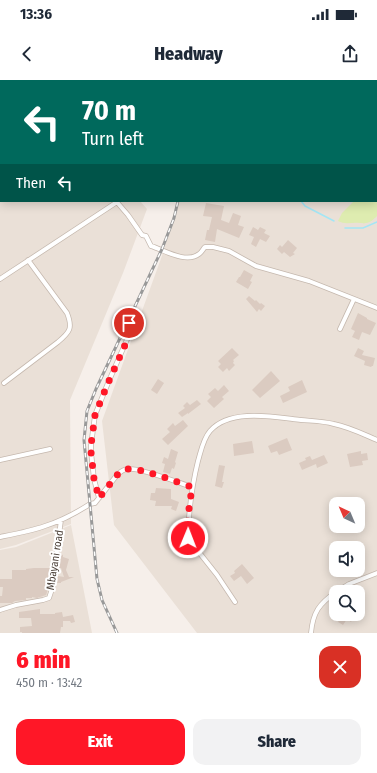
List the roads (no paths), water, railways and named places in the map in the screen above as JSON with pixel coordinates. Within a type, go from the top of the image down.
[{"type":"street","points":[[0,279],[116,202],[128,215],[142,235],[146,236],[152,246],[178,257],[191,258],[199,255],[205,247],[213,246],[229,251],[256,266],[309,282],[377,308]]},
{"type":"street","points":[[4,383],[58,342],[66,335],[70,328],[70,321],[67,313],[28,260]]},
{"type":"street","points":[[340,329],[354,299]]},
{"type":"street","points":[[99,498],[94,479],[91,452],[95,415],[132,328],[129,323]]},
{"type":"street","points":[[236,602],[188,538],[188,522],[192,487],[200,452],[207,435],[211,430],[225,420],[236,417],[259,416],[334,424],[377,440]]},
{"type":"street","points":[[0,460],[50,449]]},
{"type":"street","points":[[0,537],[29,531],[62,520],[90,504],[95,503],[117,475],[127,469],[148,472],[192,487]]},
{"type":"street","name":"Mbayani road","points":[[0,610],[49,598],[53,586],[62,520]]},
{"type":"street","points":[[347,585],[377,573]]},
{"type":"street","points":[[311,633],[313,618],[316,612],[324,601],[329,597]]},
{"type":"waterway","points":[[302,202],[305,206],[334,221]]},
{"type":"waterway","points":[[345,228],[363,228],[377,222]]},
{"type":"railway","points":[[117,633],[102,600],[97,579],[84,440],[87,411],[162,249],[174,218],[178,202]]}]
